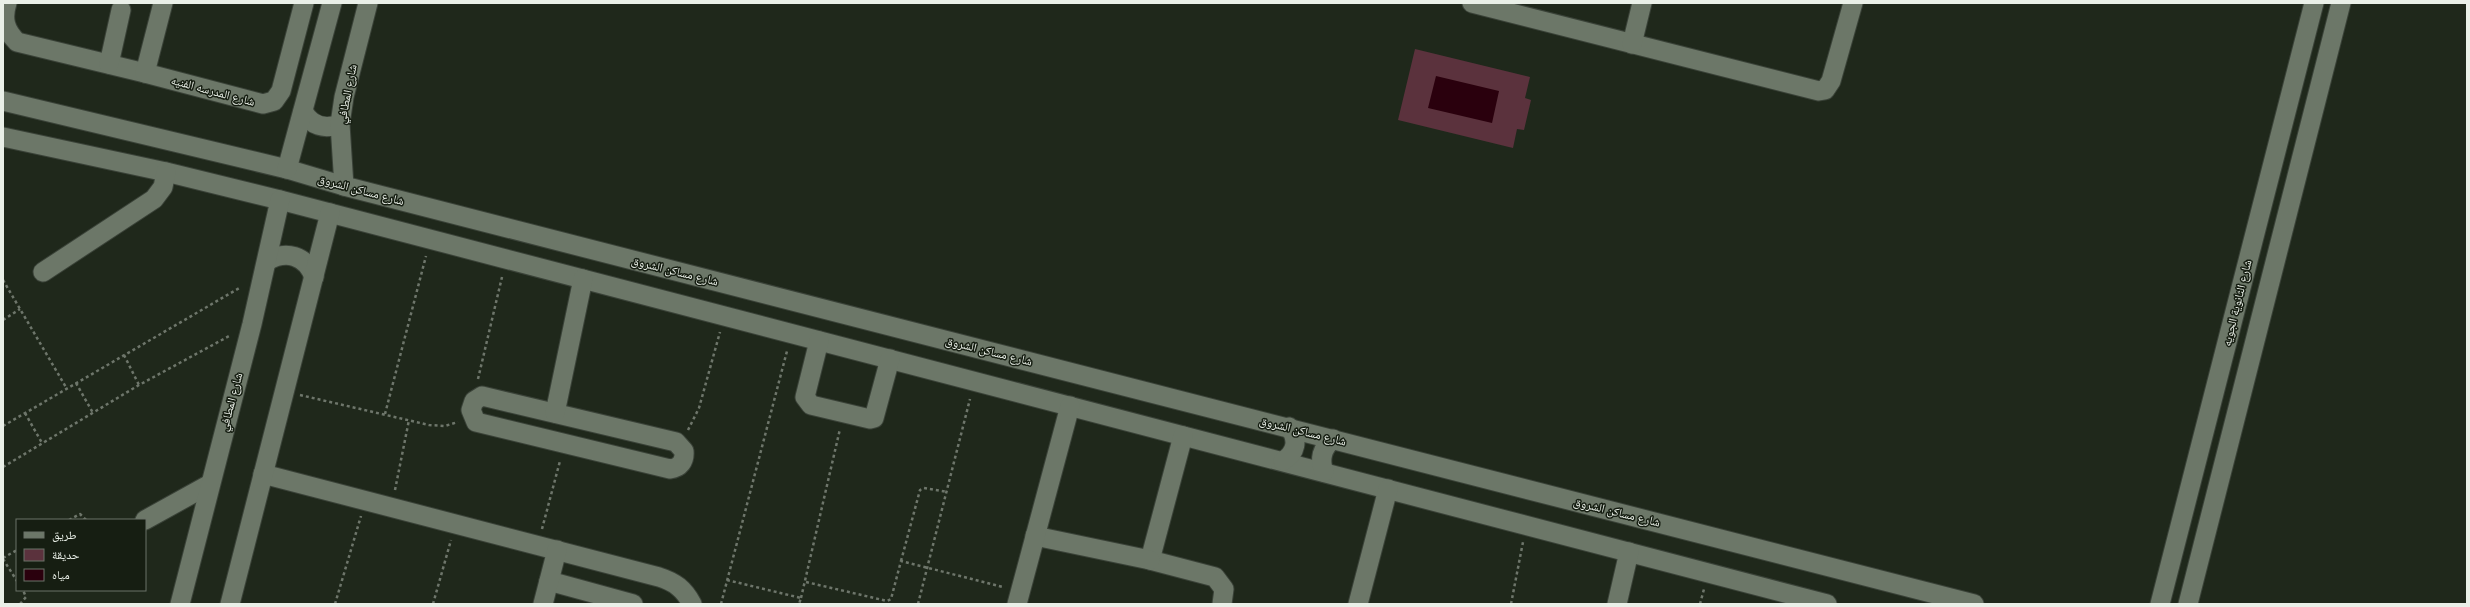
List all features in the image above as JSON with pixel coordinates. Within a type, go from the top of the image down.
[{"type":"street","points":[[7,3],[4,20],[6,29],[17,42],[145,73],[163,3]]},
{"type":"street","name":"شارع المدرسه الفنيه","points":[[145,73],[257,103],[269,104],[278,97],[281,91],[304,3]]},
{"type":"street","points":[[287,169],[332,3]]},
{"type":"street","name":"شارع المطافي","points":[[344,186],[340,124],[344,98],[368,3]]},
{"type":"street","points":[[1472,3],[1819,91],[1825,90],[1831,81],[1853,3]]},
{"type":"street","points":[[1632,44],[1642,3]]},
{"type":"street","name":"شارع الثانوية الجويه","points":[[2160,603],[2314,3]]},
{"type":"street","points":[[2188,604],[2341,3]]},
{"type":"street","points":[[109,64],[121,10]]},
{"type":"street","name":"شارع مساكن الشروق","points":[[3,101],[287,169],[344,186],[1289,427],[1974,604]]},
{"type":"street","points":[[302,111],[311,122],[318,126],[333,127],[340,124]]},
{"type":"street","points":[[3,137],[166,172],[280,200],[1827,604]]},
{"type":"street","points":[[43,272],[154,199],[163,187],[166,172]]},
{"type":"street","name":"شارع المطافي","points":[[180,604],[252,324],[280,200]]},
{"type":"street","points":[[230,604],[330,213]]},
{"type":"street","points":[[265,268],[282,255],[295,256],[306,262],[314,277]]},
{"type":"street","points":[[555,413],[583,279]]},
{"type":"street","points":[[819,341],[806,400],[811,405],[870,419],[876,417],[890,359]]},
{"type":"street","points":[[482,396],[676,442],[682,447],[684,460],[678,466],[670,469],[565,444],[474,414],[482,396]]},
{"type":"street","points":[[1019,598],[1070,406]]},
{"type":"street","points":[[1283,462],[1293,452],[1295,446],[1293,433],[1289,427]]},
{"type":"street","points":[[1150,560],[1182,436]]},
{"type":"street","points":[[1324,472],[1321,460],[1322,454],[1333,439]]},
{"type":"street","points":[[263,474],[538,545],[674,582],[685,592],[692,604]]},
{"type":"street","points":[[146,519],[210,484]]},
{"type":"street","points":[[1358,604],[1388,489]]},
{"type":"street","points":[[1035,536],[1150,560],[1215,577],[1224,589],[1222,604]]},
{"type":"street","points":[[544,604],[557,550]]},
{"type":"street","points":[[1617,604],[1629,552]]},
{"type":"street","points":[[549,581],[633,604]]},
{"type":"path","points":[[385,414],[431,239]]},
{"type":"path","points":[[284,391],[409,420],[445,426],[460,422],[474,414],[506,259]]},
{"type":"path","points":[[3,426],[124,356],[265,268]]},
{"type":"path","points":[[3,280],[67,389]]},
{"type":"path","points":[[3,320],[20,309]]},
{"type":"path","points":[[682,447],[688,429],[700,408],[724,316]]},
{"type":"path","points":[[3,467],[139,385],[252,324]]},
{"type":"path","points":[[721,604],[791,334]]},
{"type":"path","points":[[124,356],[139,385]]},
{"type":"path","points":[[918,604],[975,381]]},
{"type":"path","points":[[76,383],[93,413]]},
{"type":"path","points":[[25,413],[42,443]]},
{"type":"path","points":[[799,604],[806,582],[843,413]]},
{"type":"path","points":[[392,507],[409,420]]},
{"type":"path","points":[[538,545],[565,444]]},
{"type":"path","points":[[806,582],[888,602],[901,561],[920,490],[924,488],[947,492]]},
{"type":"path","points":[[335,604],[365,501]]},
{"type":"path","points":[[71,519],[80,514],[85,519]]},
{"type":"path","points":[[432,604],[456,524]]},
{"type":"path","points":[[1511,604],[1526,526]]},
{"type":"path","points":[[16,551],[3,558],[16,579]]},
{"type":"path","points":[[901,561],[1019,598]]},
{"type":"path","points":[[727,580],[801,598]]},
{"type":"path","points":[[20,604],[26,597],[23,591]]},
{"type":"green space","points":[[1415,49],[1530,77],[1525,98],[1531,100],[1524,130],[1517,129],[1513,148],[1398,120]]},
{"type":"water","points":[[1436,76],[1499,91],[1492,123],[1428,108]]}]
